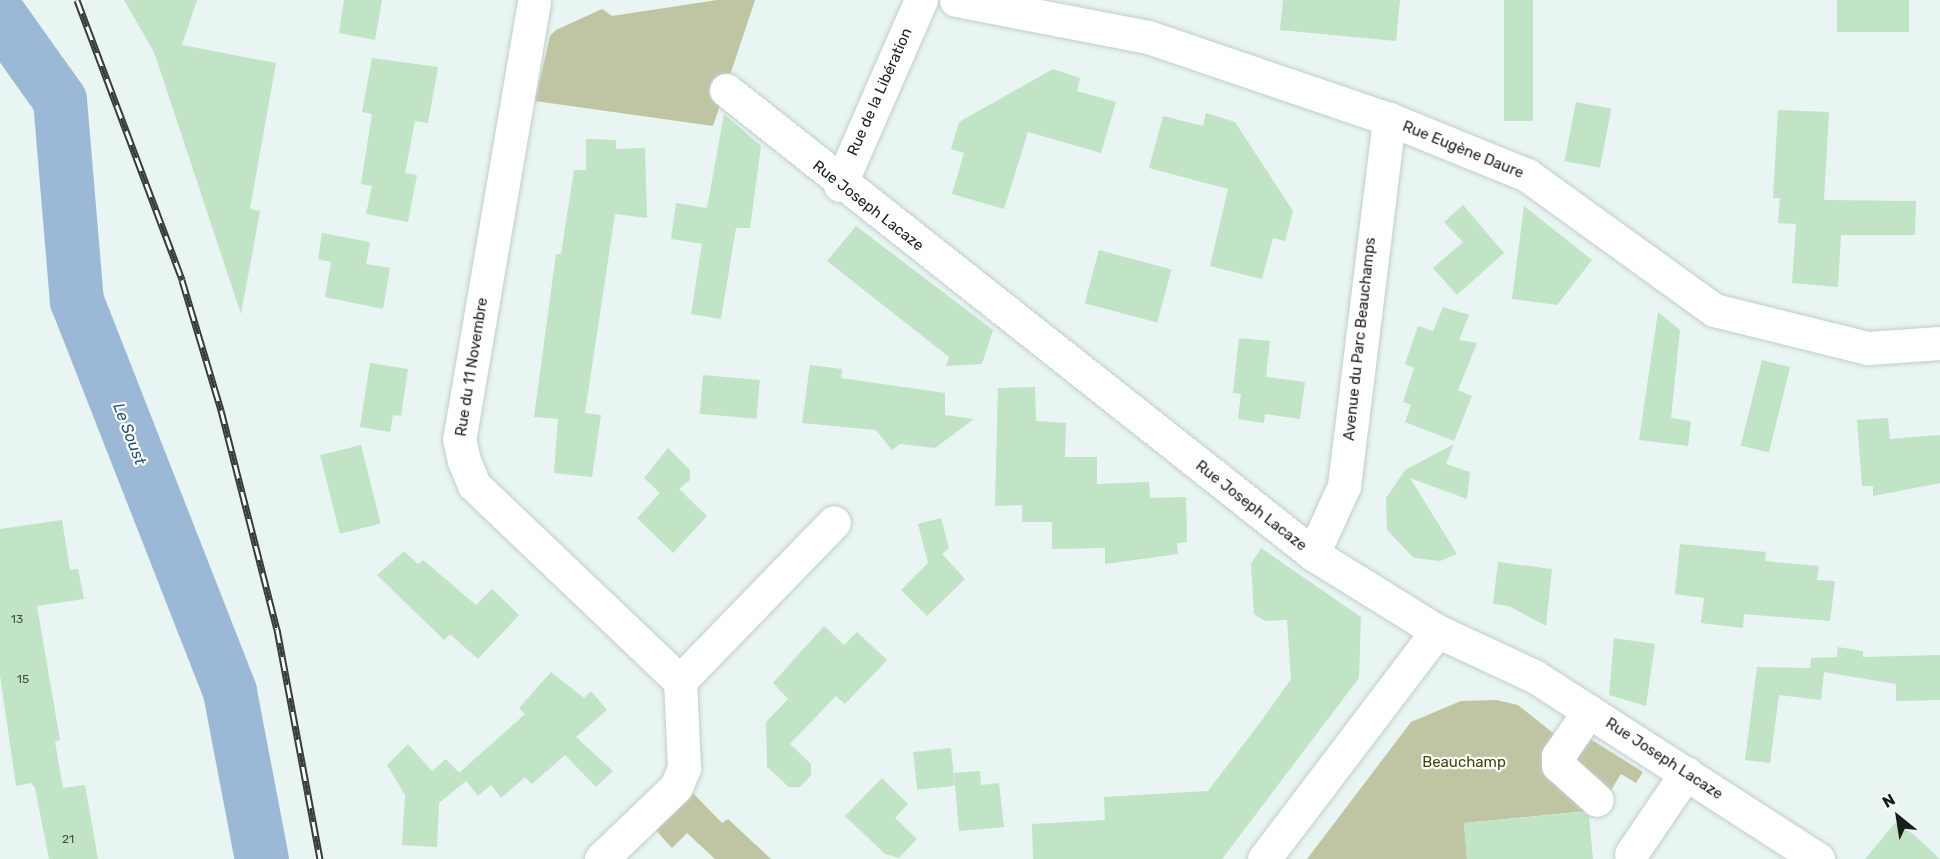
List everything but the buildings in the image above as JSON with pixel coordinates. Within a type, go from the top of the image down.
[{"type":"street","name":"Rue de la Libération","points":[[840,184],[921,0]]},
{"type":"street","name":"Rue Eugène Daure","points":[[956,0],[1148,37],[1389,119],[1527,175],[1714,310],[1868,348],[1940,343]]},
{"type":"street","name":"Rue du 11 Novembre","points":[[540,1],[459,439],[464,461],[474,485],[680,681]]},
{"type":"street","name":"Rue Joseph Lacaze","points":[[726,90],[840,184],[1313,554],[1437,631],[1534,676],[1812,857]]},
{"type":"street","name":"Avenue du Parc Beauchamps","points":[[1313,554],[1344,486],[1389,119]]},
{"type":"street","points":[[601,859],[676,787],[684,768],[680,681],[834,522]]},
{"type":"street","points":[[1264,859],[1437,631]]},
{"type":"street","points":[[1589,711],[1558,756],[1558,765],[1597,800]]},
{"type":"street","points":[[1631,854],[1686,773]]},
{"type":"green space","points":[[717,0],[755,0],[713,126],[535,101],[550,36],[556,30],[602,9],[612,16]]},
{"type":"green space","name":"Beauchamp","points":[[1496,700],[1518,705],[1558,737],[1588,811],[1464,823],[1467,859],[1307,859],[1411,722],[1461,701]]},
{"type":"green space","points":[[1584,735],[1643,772],[1636,783],[1621,774],[1608,795],[1570,755]]},
{"type":"green space","points":[[689,789],[722,823],[728,819],[771,859],[715,859],[687,833],[672,848],[651,825]]},
{"type":"waterway","name":"Le Soust","points":[[0,16],[60,100],[77,301],[230,692],[262,859]]},
{"type":"railway","points":[[77,0],[182,280],[221,410],[277,629],[320,859]]}]
